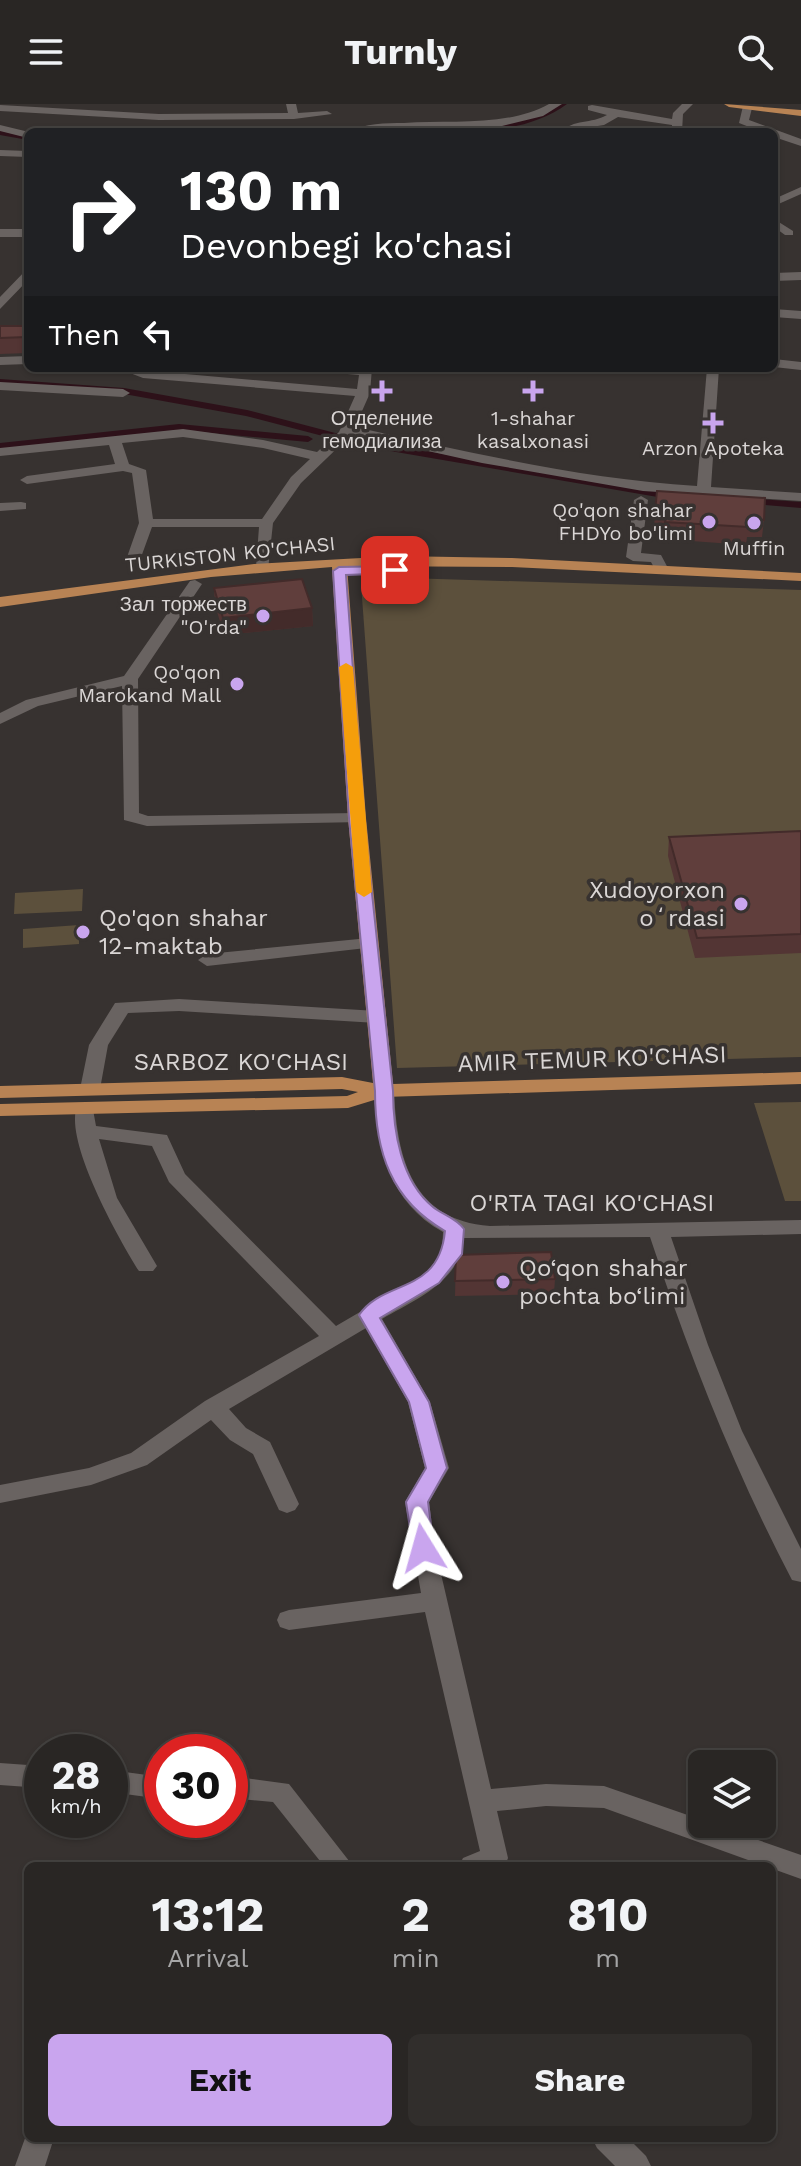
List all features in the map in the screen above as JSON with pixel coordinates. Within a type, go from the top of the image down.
[{"type":"main road","points":[[729,104],[801,113]]},
{"type":"main road","name":"TURKISTON KO'CHASI","points":[[0,602],[263,567],[662,570],[801,577]]},
{"type":"main road","name":"TURKISTON KO'CHASI","points":[[0,610],[339,567],[801,585]]},
{"type":"main road","name":"O'RTA TAGI KO'CHASI","points":[[339,567],[357,818],[384,1091]]},
{"type":"main road","name":"AMIR TEMUR KO'CHASI","points":[[384,1091],[801,1078]]},
{"type":"main road","name":"SARBOZ KO'CHASI","points":[[0,1110],[348,1102],[384,1091]]},
{"type":"main road","name":"SARBOZ KO'CHASI","points":[[0,1092],[87,1110]]},
{"type":"street","points":[[373,128],[502,124],[539,114],[557,104]]},
{"type":"street","points":[[592,108],[677,128],[678,113],[688,104]]},
{"type":"street","points":[[0,108],[74,108],[159,117],[292,110],[327,114]]},
{"type":"street","points":[[747,108],[743,121],[762,128]]},
{"type":"street","points":[[292,110],[302,127]]},
{"type":"street","points":[[572,128],[580,124],[600,123],[616,114]]},
{"type":"street","points":[[0,128],[24,134]]},
{"type":"street","points":[[778,134],[801,143]]},
{"type":"street","points":[[0,153],[24,154]]},
{"type":"street","points":[[780,195],[801,190]]},
{"type":"street","points":[[780,195],[801,198]]},
{"type":"street","points":[[778,225],[789,233]]},
{"type":"street","points":[[0,232],[24,235]]},
{"type":"street","points":[[778,277],[801,276]]},
{"type":"street","points":[[0,305],[24,277]]},
{"type":"street","points":[[778,313],[801,315]]},
{"type":"street","points":[[0,361],[24,360]]},
{"type":"street","points":[[778,363],[801,366]]},
{"type":"street","points":[[136,372],[363,393]]},
{"type":"street","points":[[263,567],[266,523],[296,480],[333,448],[346,431],[363,393],[365,372]]},
{"type":"street","points":[[704,492],[713,372]]},
{"type":"street","points":[[0,386],[123,393]]},
{"type":"street","points":[[346,431],[496,462],[643,487],[801,497]]},
{"type":"street","points":[[0,452],[183,433],[215,435],[319,457]]},
{"type":"street","points":[[113,438],[123,467]]},
{"type":"street","points":[[27,480],[123,467],[139,470],[146,523],[133,560]]},
{"type":"street","points":[[641,500],[633,557],[656,558],[662,570]]},
{"type":"street","points":[[0,507],[21,506]]},
{"type":"street","points":[[146,523],[266,523]]},
{"type":"street","points":[[195,584],[130,679],[130,816],[147,821],[357,818]]},
{"type":"street","points":[[0,719],[32,703],[130,679]]},
{"type":"street","points":[[207,960],[369,943]]},
{"type":"street","points":[[146,1266],[107,1198],[87,1110],[95,1050],[104,1029],[122,1007],[179,1005],[377,1017]]},
{"type":"street","name":"O'RTA TAGI KO'CHASI","points":[[384,1091],[384,1129],[407,1190],[427,1212],[454,1229],[490,1233],[801,1227]]},
{"type":"street","points":[[87,1110],[160,1140],[176,1177],[333,1336]]},
{"type":"street","points":[[0,1494],[91,1476],[139,1459],[213,1407],[433,1279],[452,1254],[454,1229]]},
{"type":"street","points":[[659,1232],[697,1345],[731,1431],[801,1573]]},
{"type":"street","points":[[369,1315],[419,1402],[437,1468],[417,1502],[436,1601],[495,1858],[484,1862]]},
{"type":"street","points":[[213,1407],[238,1434],[262,1448],[287,1504]]},
{"type":"street","points":[[289,1620],[436,1601]]},
{"type":"street","points":[[0,1774],[24,1776]]},
{"type":"street","points":[[248,1789],[280,1792],[337,1862]]},
{"type":"street","points":[[481,1801],[546,1795],[604,1797],[801,1867]]},
{"type":"street","points":[[30,2166],[38,2142]]},
{"type":"street","points":[[611,2142],[636,2166]]},
{"type":"shaded area","points":[[362,579],[801,590],[801,1057],[397,1068],[361,584]]},
{"type":"shaded area","points":[[83,889],[82,911],[14,914],[15,893]]},
{"type":"shaded area","points":[[79,925],[79,944],[23,948],[23,929]]},
{"type":"shaded area","points":[[801,1102],[801,1201],[785,1201],[754,1103]]},
{"type":"building","points":[[0,326],[24,326],[24,337],[0,338]]},
{"type":"building","points":[[657,491],[765,498],[764,520],[749,519],[748,527],[665,522],[667,513],[655,512]]},
{"type":"building","points":[[302,579],[312,608],[223,618],[214,588]]},
{"type":"building","name":"Xudoyorxon oʻrdasi","points":[[801,831],[801,934],[697,938],[669,837]]},
{"type":"building","points":[[551,1252],[555,1279],[455,1281],[456,1255]]},
{"type":"waterway","points":[[485,128],[530,121],[563,104]]},
{"type":"waterway","points":[[0,132],[24,136]]},
{"type":"waterway","points":[[0,382],[124,391],[247,413],[361,443],[675,497]]},
{"type":"waterway","points":[[0,446],[179,427],[308,439]]},
{"type":"waterway","points":[[746,501],[801,505]]},
{"type":"slow traffic","points":[[346,667],[364,892]]},
{"type":"place","name":"Отделение гемодиализа","points":[[382,391]]},
{"type":"place","name":"1-shahar kasalxonasi","points":[[533,391]]},
{"type":"place","name":"Arzon Apoteka","points":[[713,423]]},
{"type":"place","name":"Qo'qon shahar FHDYo bo'limi","points":[[709,522]]},
{"type":"place","name":"Muffin","points":[[754,523]]},
{"type":"place","name":"Зал торжеств \"O'rda\"","points":[[263,616]]},
{"type":"place","name":"Qo'qon Marokand Mall","points":[[237,684]]},
{"type":"place","name":"Xudoyorxon oʻrdasi","points":[[741,904]]},
{"type":"place","name":"Qo'qon shahar 12-maktab","points":[[83,932]]},
{"type":"place","name":"Qo‘qon shahar pochta bo‘limi","points":[[503,1282]]},
{"type":"route","points":[[395,570],[339,571],[357,818],[384,1091],[384,1129],[407,1190],[427,1212],[454,1229],[452,1254],[433,1279],[369,1315],[419,1402],[437,1468],[417,1502],[423,1548]]}]
